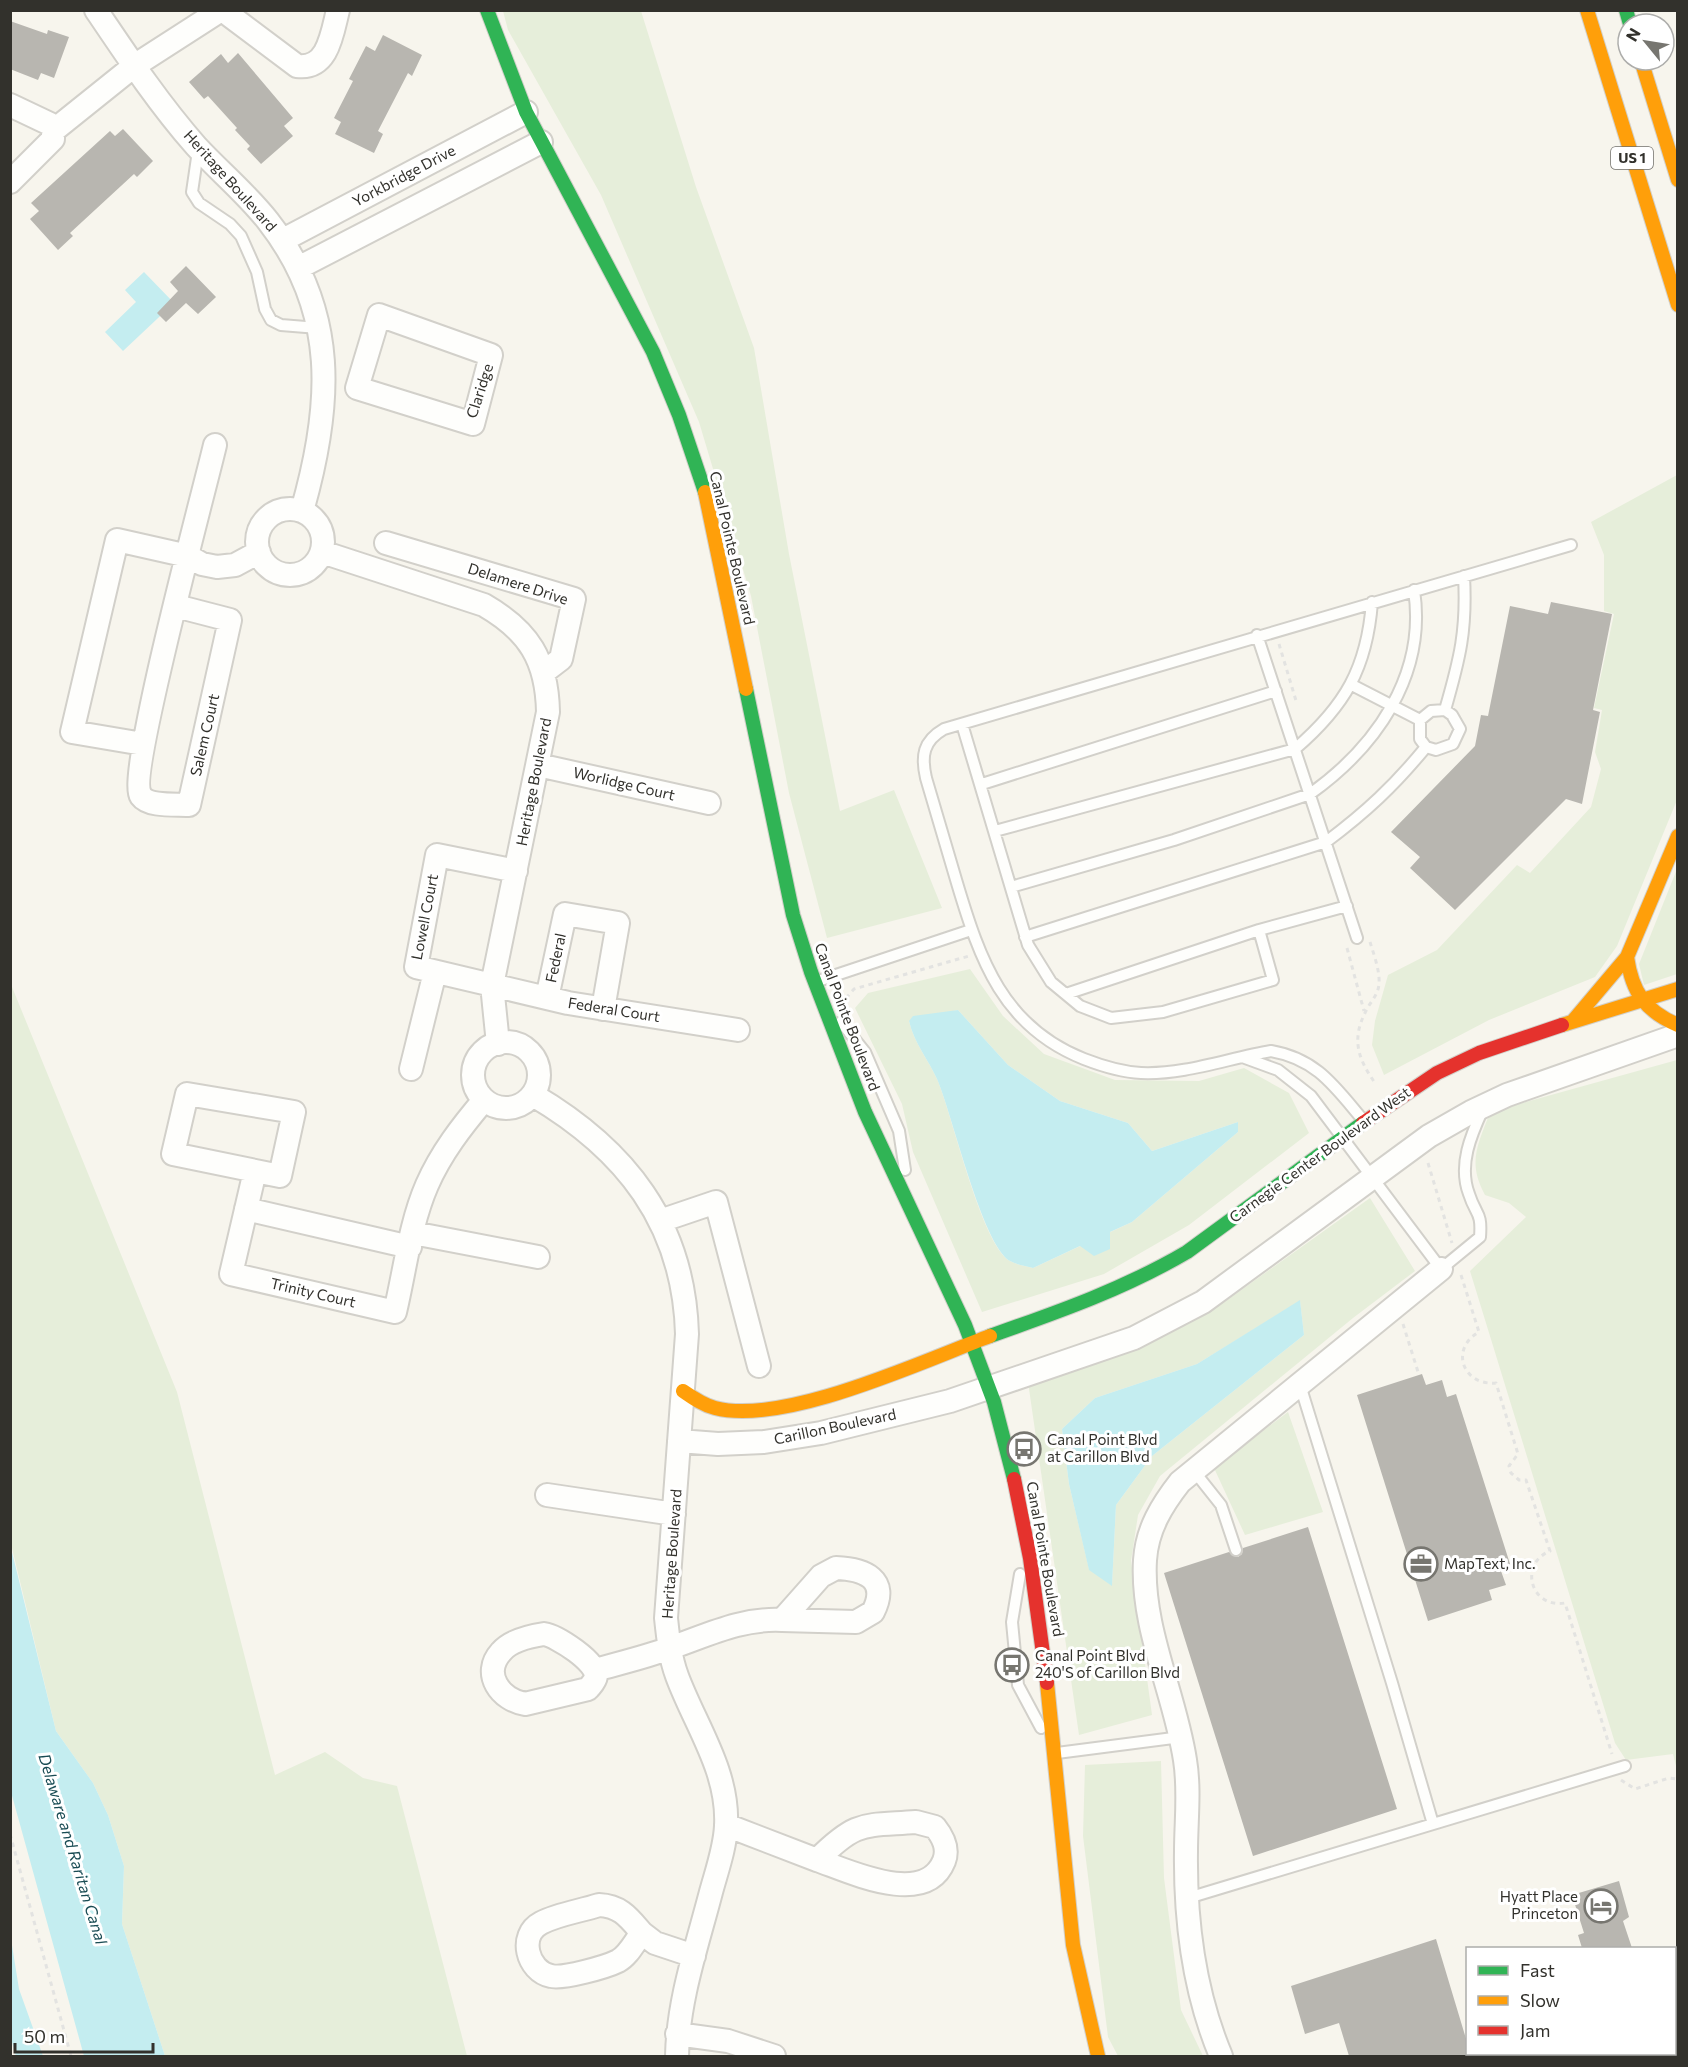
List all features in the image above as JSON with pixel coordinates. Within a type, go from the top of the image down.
[{"type":"main road","name":"Canal Pointe Boulevard","points":[[487,10],[526,112],[653,352],[679,415],[706,495],[794,915],[816,988],[848,1071],[973,1342],[1004,1437],[1027,1536],[1044,1656],[1058,1815],[1075,1953],[1086,2020],[1098,2056]]},
{"type":"main road","name":"US 1","points":[[1587,10],[1677,304]]},
{"type":"main road","name":"US 1","points":[[1645,72],[1677,180]]},
{"type":"main road","points":[[1573,1021],[1627,957],[1677,836]]},
{"type":"main road","points":[[1627,957],[1632,985],[1641,1001],[1659,1017],[1677,1025]]},
{"type":"main road","name":"Carnegie Center Boulevard West","points":[[973,1342],[1114,1292],[1152,1274],[1187,1252],[1365,1122],[1437,1073],[1479,1053],[1677,989]]},
{"type":"main road","name":"Carillon Boulevard","points":[[683,1391],[704,1404],[727,1410],[810,1401],[852,1389],[973,1342]]},
{"type":"street","name":"Heritage Boulevard","points":[[96,10],[134,66],[199,148],[267,219],[283,240],[298,267],[318,328],[325,389],[321,430],[302,511]]},
{"type":"street","points":[[53,131],[134,66],[221,10]]},
{"type":"street","points":[[228,10],[229,15],[297,66],[308,68],[317,64],[324,56],[338,10]]},
{"type":"street","points":[[10,105],[50,124],[53,131],[52,139],[10,182]]},
{"type":"street","name":"Yorkbridge Drive","points":[[283,240],[526,112]]},
{"type":"street","points":[[298,267],[541,142]]},
{"type":"street","name":"Claridge","points":[[379,315],[491,355],[473,424],[357,388],[379,315]]},
{"type":"street","points":[[325,389],[357,388]]},
{"type":"street","name":"Salem Court","points":[[176,606],[230,620],[189,805],[149,802],[142,797],[138,788],[143,744],[176,606],[188,556],[215,445]]},
{"type":"street","points":[[289,509],[302,511],[314,518],[321,528],[324,540],[322,552],[312,568],[302,574],[289,576],[276,573],[265,564],[259,552],[257,539],[261,527],[268,518],[289,509]]},
{"type":"street","points":[[143,744],[72,732],[117,540],[188,556],[202,564],[217,567],[235,565],[259,552]]},
{"type":"street","name":"Delamere Drive","points":[[386,543],[574,599],[561,659],[544,672]]},
{"type":"street","name":"Heritage Boulevard","points":[[322,552],[484,605],[505,617],[523,634],[535,651],[544,672],[548,712],[492,985],[498,1044]]},
{"type":"street","name":"Worlidge Court","points":[[538,765],[709,803]]},
{"type":"street","name":"Lowell Court","points":[[492,985],[416,968],[437,855],[516,871]]},
{"type":"street","name":"Federal","points":[[547,998],[565,914],[618,923],[603,1009]]},
{"type":"street","name":"Lowell Court","points":[[411,1069],[435,972]]},
{"type":"street","name":"Federal Court","points":[[492,985],[603,1009],[738,1030]]},
{"type":"street","points":[[987,1386],[1134,1338],[1169,1322],[1203,1302],[1421,1142],[1485,1106],[1533,1086],[1677,1035]]},
{"type":"street","points":[[506,1041],[518,1043],[529,1050],[540,1072],[533,1095],[521,1105],[509,1108],[495,1106],[484,1100],[474,1082],[474,1068],[478,1057],[487,1048],[506,1041]]},
{"type":"street","points":[[187,1094],[294,1112],[280,1176],[255,1171],[173,1154],[187,1094]]},
{"type":"street","name":"Heritage Boulevard","points":[[533,1095],[565,1114],[610,1152],[638,1185],[660,1221],[674,1256],[682,1288],[687,1334],[666,1618],[669,1648],[676,1675],[719,1772],[725,1796],[726,1825],[722,1852],[680,2009],[677,2056]]},
{"type":"street","name":"Trinity Court","points":[[255,1171],[231,1274],[395,1312],[426,1186],[440,1158],[462,1126],[484,1100]]},
{"type":"street","points":[[660,1221],[716,1202],[759,1366]]},
{"type":"street","points":[[246,1209],[411,1240],[538,1257]]},
{"type":"street","points":[[1221,2056],[1205,2012],[1194,1963],[1188,1898],[1188,1805],[1181,1737],[1157,1650],[1148,1602],[1145,1559],[1152,1528],[1163,1505],[1180,1482],[1448,1262]]},
{"type":"street","name":"Carillon Boulevard","points":[[679,1441],[718,1444],[764,1442],[821,1433],[950,1401],[987,1386]]},
{"type":"street","points":[[547,1495],[674,1514]]},
{"type":"street","points":[[595,1670],[669,1648],[722,1627],[747,1622],[782,1620]]},
{"type":"street","points":[[726,1825],[817,1860],[880,1882],[898,1885],[919,1882],[939,1870],[945,1859],[945,1845],[935,1827],[924,1822],[862,1826],[848,1831],[817,1860]]},
{"type":"street","points":[[642,1933],[627,1954],[618,1961],[562,1977],[552,1977],[540,1972],[532,1964],[528,1951],[528,1941],[532,1931],[540,1923],[599,1905],[611,1905],[622,1910],[642,1933],[655,1943],[694,1956]]},
{"type":"street","points":[[677,2034],[728,2041],[774,2056]]},
{"type":"lane","points":[[199,148],[192,192],[199,203],[230,224],[241,236],[257,273],[265,309],[271,320],[281,326],[318,328]]},
{"type":"lane","points":[[1365,1122],[1329,1080],[1302,1059],[1271,1051],[1180,1070],[1141,1073],[1122,1071],[1085,1059],[1047,1040],[1022,1019],[1006,1000],[981,955],[971,930],[922,762],[924,747],[932,736],[962,724],[1257,635],[1571,545]]},
{"type":"lane","points":[[1445,710],[1461,655],[1466,617],[1464,576]]},
{"type":"lane","points":[[1011,887],[1174,840],[1310,794],[1344,769],[1373,737],[1393,706],[1409,665],[1418,615],[1414,590]]},
{"type":"lane","points":[[995,831],[1295,749],[1318,729],[1353,685],[1370,632],[1372,602]]},
{"type":"lane","points":[[1257,635],[1357,938]]},
{"type":"lane","points":[[1353,685],[1420,720]]},
{"type":"lane","points":[[982,784],[1276,691]]},
{"type":"lane","points":[[1445,710],[1458,722],[1460,729],[1458,737],[1444,749],[1436,750],[1426,747],[1420,739],[1420,720],[1431,711],[1445,710]]},
{"type":"lane","points":[[962,724],[982,784],[1025,937],[1051,982],[1080,1006],[1111,1018],[1163,1012],[1273,980],[1259,930]]},
{"type":"lane","points":[[1025,937],[1326,842],[1368,811],[1400,779],[1426,747]]},
{"type":"lane","points":[[1066,994],[1259,930],[1347,906]]},
{"type":"lane","points":[[912,1212],[898,1131],[865,1052],[816,988],[971,930]]},
{"type":"lane","points":[[1239,1056],[1264,1062],[1294,1079],[1311,1096],[1373,1177],[1448,1262],[1480,1238],[1482,1217],[1469,1194],[1465,1174],[1466,1154],[1485,1106]]},
{"type":"lane","points":[[1300,1385],[1433,1824]]},
{"type":"lane","points":[[1194,1471],[1221,1505],[1236,1550]]},
{"type":"lane","points":[[1027,1536],[1012,1622],[1018,1685],[1054,1753],[1181,1737]]},
{"type":"lane","points":[[1188,1898],[1621,1768]]},
{"type":"path","points":[[1345,942],[1365,1012]]},
{"type":"path","points":[[848,1031],[842,1006],[854,989],[959,957],[981,955]]},
{"type":"path","points":[[1421,1142],[1448,1262],[1479,1332],[1470,1337],[1463,1349],[1462,1362],[1468,1374],[1477,1381],[1496,1383],[1518,1454],[1509,1466],[1511,1473],[1519,1480],[1526,1480],[1550,1551],[1542,1554],[1534,1563],[1530,1574],[1532,1584],[1537,1594],[1544,1599],[1552,1603],[1565,1603],[1621,1768],[1621,1780],[1631,1788],[1669,1778],[1677,1779]]},
{"type":"path","points":[[1401,1320],[1419,1375]]},
{"type":"path","points":[[10,1834],[71,2056]]},
{"type":"green space","points":[[503,11],[641,11],[696,187],[754,348],[789,554],[840,811],[894,790],[942,908],[827,938],[789,793],[751,596],[699,422],[601,195],[508,30]]},
{"type":"green space","points":[[1677,475],[1677,800],[1617,946],[1595,977],[1489,1020],[1384,1075],[1372,1045],[1375,1021],[1388,975],[1437,950],[1517,865],[1530,873],[1591,807],[1601,769],[1595,752],[1602,710],[1594,708],[1614,614],[1604,611],[1604,555],[1591,522]]},
{"type":"green space","points":[[1677,869],[1677,974],[1644,985],[1639,964]]},
{"type":"green space","points":[[970,969],[1003,1016],[1044,1054],[1115,1080],[1199,1081],[1244,1068],[1289,1093],[1309,1133],[1189,1225],[1104,1274],[982,1312],[913,1152],[902,1104],[855,1008],[868,993]],"holes":[[[958,1010],[1008,1065],[1060,1101],[1128,1123],[1152,1151],[1238,1122],[1238,1132],[1132,1222],[1033,1268],[1019,1264],[1010,1261],[999,1250],[988,1231],[937,1079],[918,1044],[909,1021]]]},
{"type":"green space","points":[[10,982],[177,1392],[275,1775],[325,1752],[363,1778],[397,1786],[467,2056],[165,2056],[122,1924],[124,1866],[108,1815],[93,1783],[56,1731],[11,1544]]},
{"type":"green space","points":[[1677,1060],[1677,1770],[1673,1754],[1626,1760],[1615,1743],[1470,1271],[1526,1217],[1509,1203],[1485,1195],[1476,1173],[1478,1144],[1490,1112]]},
{"type":"green space","points":[[1370,1198],[1415,1271],[1353,1318],[1160,1476],[1138,1515],[1131,1561],[1152,1715],[1079,1735],[1028,1382],[1140,1344],[1223,1303]],"holes":[[[1300,1301],[1304,1335],[1152,1456],[1116,1505],[1112,1585],[1089,1569],[1069,1484],[1062,1429],[1095,1398],[1197,1364]]]},
{"type":"green space","points":[[1288,1412],[1323,1512],[1245,1535],[1214,1468]]},
{"type":"green space","points":[[1161,1761],[1164,1878],[1181,2010],[1203,2056],[1118,2056],[1108,2037],[1083,1836],[1085,1765]]},
{"type":"water","points":[[144,272],[174,303],[123,351],[105,332],[136,302],[125,290]]},
{"type":"water","points":[[958,1010],[1008,1065],[1060,1101],[1128,1123],[1152,1151],[1238,1122],[1238,1132],[1132,1222],[1110,1232],[1110,1249],[1094,1256],[1080,1246],[1033,1268],[1010,1261],[999,1250],[989,1231],[937,1079],[918,1044],[909,1021],[913,1016]]},
{"type":"water","points":[[1300,1300],[1304,1335],[1152,1456],[1116,1505],[1112,1586],[1089,1570],[1069,1484],[1062,1429],[1095,1398],[1197,1364]]},
{"type":"water","name":"Delaware and Raritan Canal","points":[[10,1544],[56,1731],[93,1783],[108,1815],[124,1866],[122,1924],[165,2056],[84,2056],[11,1792]]},
{"type":"water","points":[[11,1939],[19,1989],[43,2056],[16,2056],[12,2043],[9,2014]]},
{"type":"building","points":[[10,21],[47,34],[48,30],[69,37],[54,78],[41,73],[38,80],[10,69]]},
{"type":"building","points":[[383,35],[422,55],[412,76],[408,73],[378,131],[383,134],[374,153],[335,134],[341,122],[334,118],[353,81],[349,79],[366,46],[375,51]]},
{"type":"building","points":[[238,53],[293,118],[284,126],[293,136],[261,164],[247,149],[250,146],[235,130],[237,128],[208,96],[204,99],[189,82],[221,54],[228,63]]},
{"type":"building","points":[[123,129],[153,161],[137,177],[134,174],[70,233],[73,236],[58,250],[30,219],[39,211],[31,203],[110,131],[115,136]]},
{"type":"building","points":[[186,266],[216,297],[198,314],[186,303],[166,322],[157,313],[178,291],[170,282]]},
{"type":"building","points":[[1551,602],[1612,614],[1593,710],[1600,712],[1582,804],[1566,799],[1455,910],[1410,868],[1420,857],[1391,832],[1475,746],[1481,715],[1488,716],[1510,606],[1548,614]]},
{"type":"building","points":[[1422,1374],[1426,1385],[1442,1380],[1447,1397],[1456,1394],[1511,1567],[1501,1571],[1506,1585],[1489,1590],[1492,1600],[1428,1621],[1357,1395]]},
{"type":"building","points":[[1308,1527],[1397,1809],[1253,1856],[1164,1573],[1229,1552],[1238,1557],[1242,1554],[1243,1548]]},
{"type":"building","name":"Hyatt Place Princeton","points":[[1619,1881],[1629,1917],[1623,1921],[1632,1947],[1582,1947],[1578,1935],[1584,1933],[1572,1895]]},
{"type":"building","points":[[1436,1939],[1466,2039],[1466,2055],[1472,2056],[1349,2056],[1339,2023],[1305,2034],[1291,1986]]},
{"type":"traffic: fast","points":[[487,10],[526,112],[653,352],[679,415],[705,492]]},
{"type":"traffic: fast","points":[[746,689],[793,915],[811,972],[865,1112],[965,1325],[994,1402],[1014,1479]]},
{"type":"traffic: fast","points":[[990,1336],[1115,1289],[1187,1252],[1363,1123]]},
{"type":"traffic: slow","points":[[1587,10],[1678,305]]},
{"type":"traffic: slow","points":[[1645,72],[1678,180]]},
{"type":"traffic: slow","points":[[705,492],[746,689]]},
{"type":"traffic: slow","points":[[1573,1021],[1627,957],[1678,836]]},
{"type":"traffic: slow","points":[[1627,957],[1632,980],[1642,999],[1657,1013],[1678,1025]]},
{"type":"traffic: slow","points":[[1562,1025],[1678,989]]},
{"type":"traffic: slow","points":[[683,1391],[715,1408],[744,1411],[778,1408],[815,1400],[892,1375],[990,1336]]},
{"type":"traffic: slow","points":[[1047,1683],[1073,1945],[1098,2056]]},
{"type":"traffic: jam","points":[[1363,1123],[1437,1073],[1479,1053],[1562,1025]]},
{"type":"traffic: jam","points":[[1014,1479],[1030,1558],[1047,1683]]},
{"type":"place","name":"Canal Point Blvd at Carillon Blvd","points":[[1024,1449]]},
{"type":"place","name":"MapText, Inc.","points":[[1421,1564]]},
{"type":"place","name":"Canal Point Blvd 240'S of Carillon Blvd","points":[[1012,1665]]},
{"type":"place","name":"Hyatt Place Princeton","points":[[1601,1906]]}]
